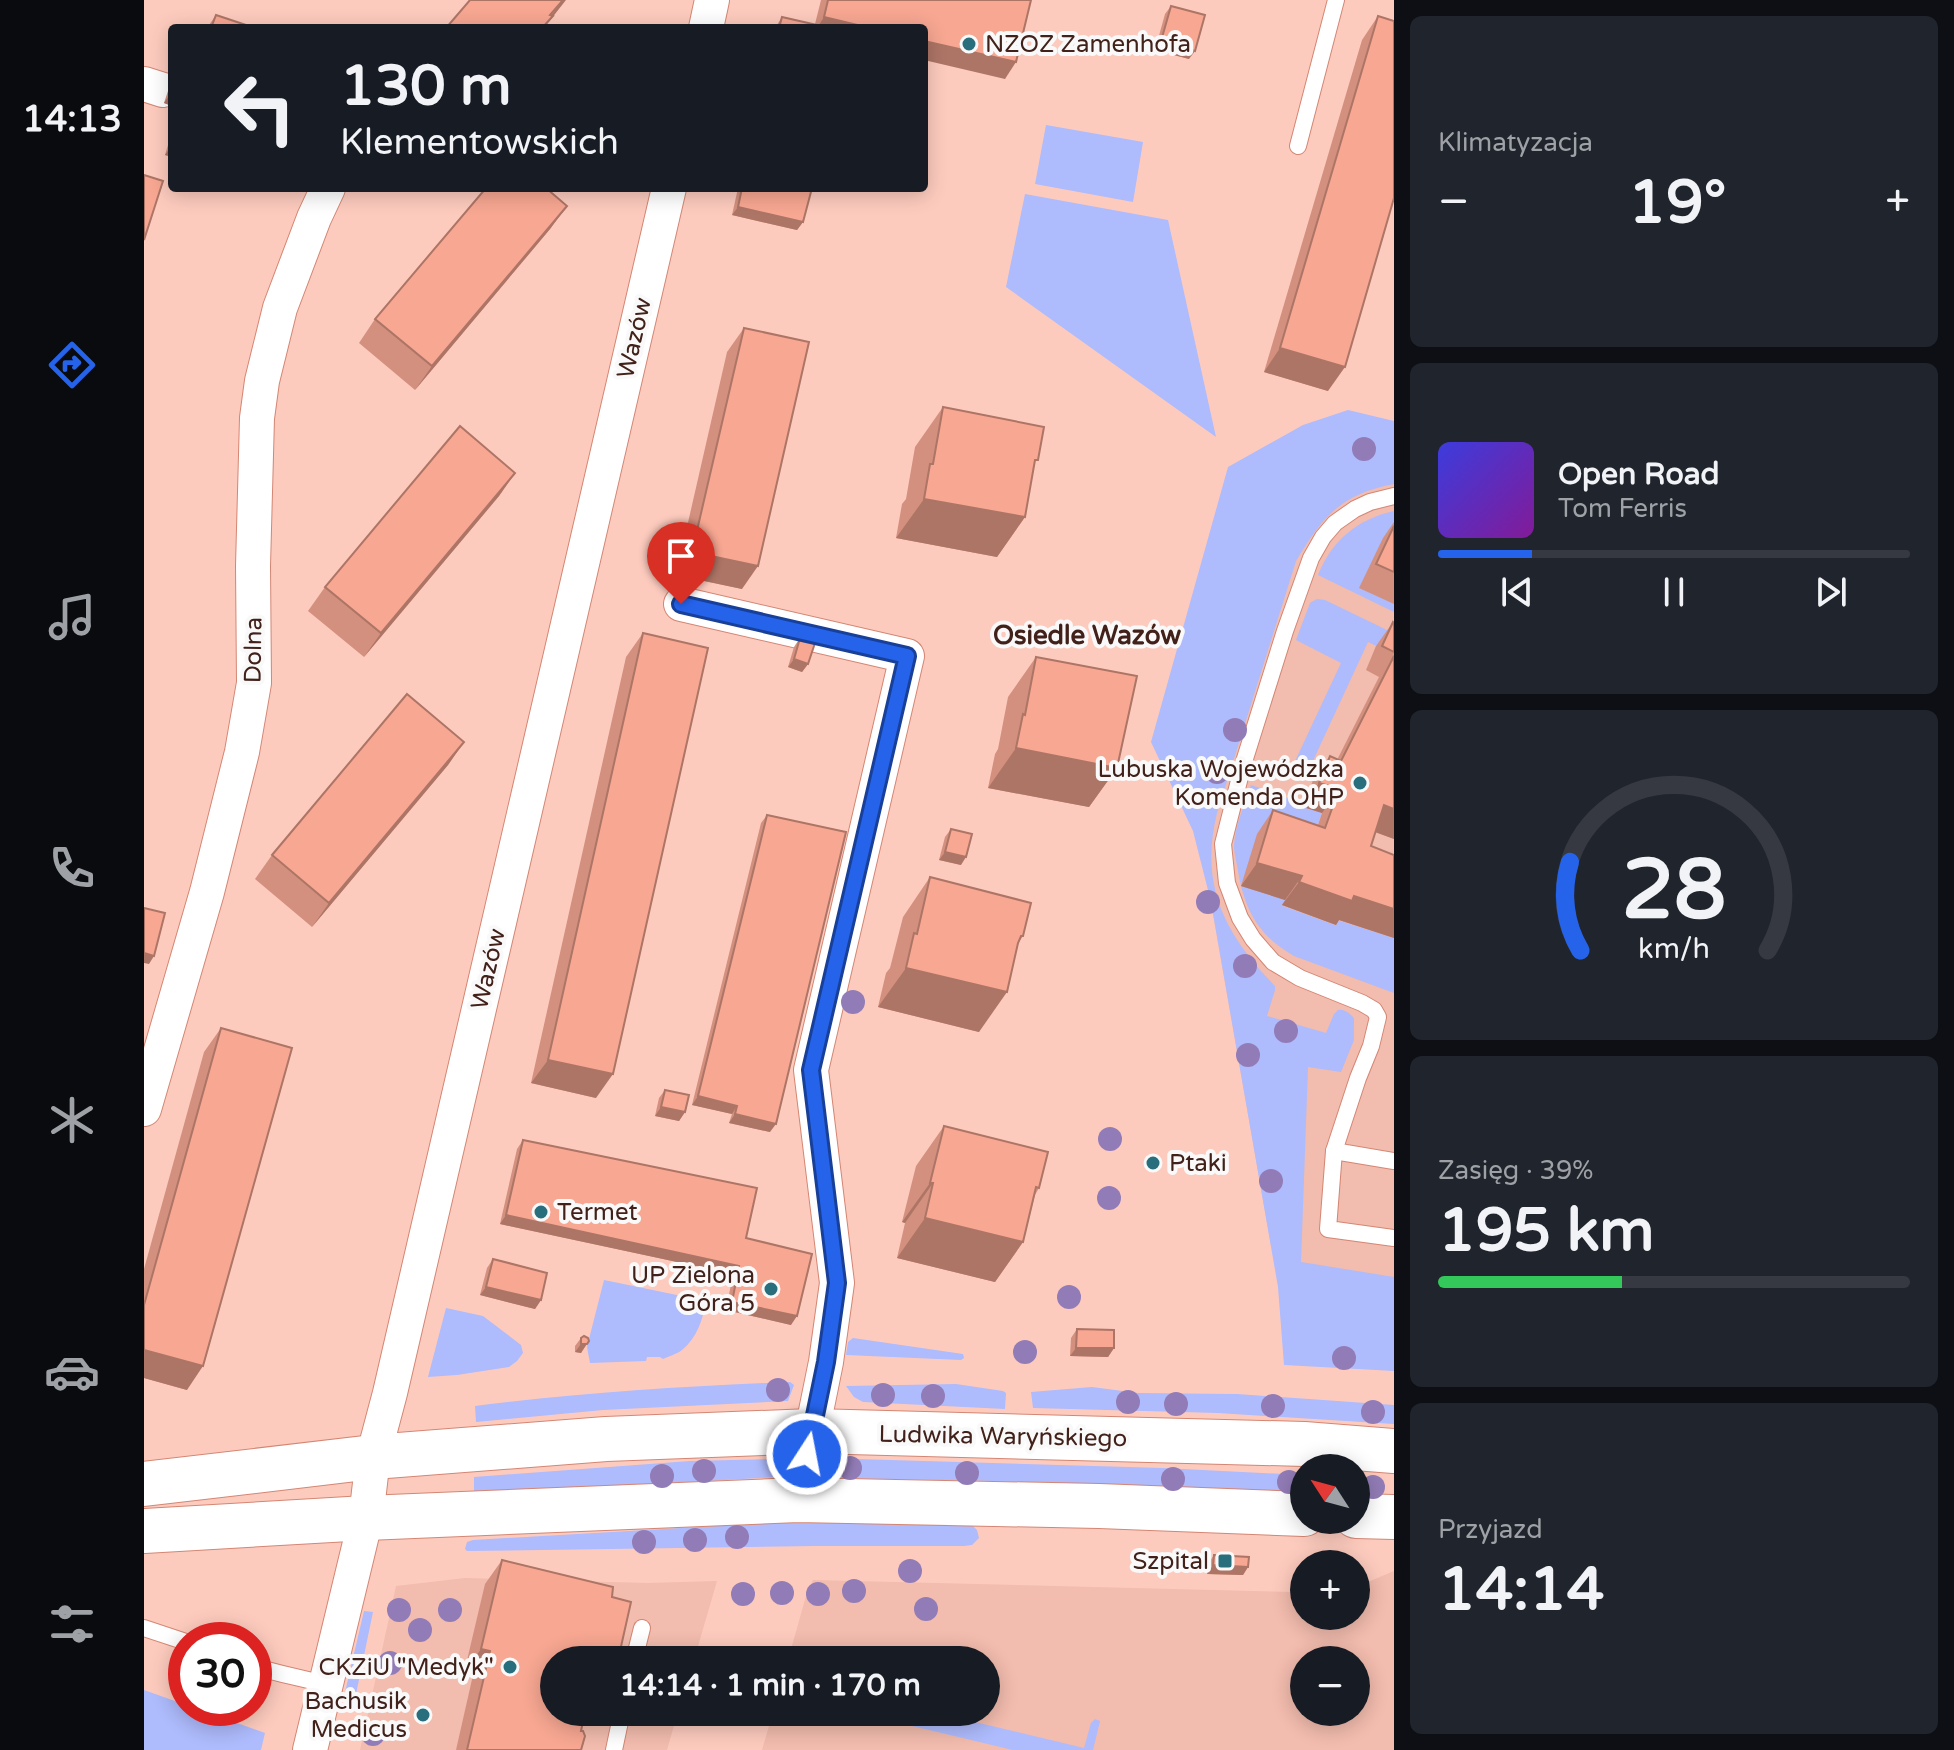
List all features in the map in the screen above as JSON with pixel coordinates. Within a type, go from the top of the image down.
[{"type":"street","points":[[707,24],[712,0]]},
{"type":"street","name":"Dolna","points":[[144,1109],[151,1060],[207,892],[242,752],[254,683],[255,463],[262,381],[280,308],[326,192]]},
{"type":"street","name":"Wazów","points":[[310,1750],[366,1518],[373,1457],[668,192]]},
{"type":"street","points":[[681,604],[907,656],[811,1070],[837,1283],[826,1362],[798,1500]]},
{"type":"street","name":"Ludwika Waryńskiego","points":[[144,1484],[373,1457],[606,1439],[812,1431],[1274,1443],[1394,1451]]},
{"type":"street","points":[[144,1531],[366,1518],[798,1500],[1084,1505],[1290,1513]]},
{"type":"street","points":[[1370,1516],[1394,1517]]},
{"type":"lane","points":[[1298,146],[1336,0]]},
{"type":"lane","points":[[1394,496],[1370,502],[1335,523],[1311,558],[1243,765],[1223,844],[1227,883],[1240,918],[1273,962],[1300,978],[1362,1003],[1374,1010],[1378,1017],[1334,1151],[1328,1229],[1394,1238]]},
{"type":"lane","points":[[1334,1151],[1394,1161]]},
{"type":"lane","points":[[144,1628],[168,1636]]},
{"type":"lane","points":[[638,1646],[642,1628]]},
{"type":"lane","points":[[272,1673],[327,1685]]},
{"type":"lane","points":[[614,1750],[619,1726]]},
{"type":"shaded area","points":[[1046,125],[1143,142],[1133,202],[1035,184]]},
{"type":"shaded area","points":[[1025,194],[1168,220],[1216,437],[1006,287]]},
{"type":"shaded area","points":[[1348,410],[1394,421],[1394,484],[1360,494],[1335,509],[1315,531],[1296,561],[1217,813],[1211,864],[1220,907],[1230,928],[1257,967],[1275,986],[1267,1016],[1326,1033],[1338,1010],[1354,1018],[1354,1040],[1341,1072],[1308,1067],[1301,1262],[1394,1277],[1394,1371],[1284,1365],[1278,1287],[1211,902],[1193,831],[1151,742],[1228,467],[1303,425]]},
{"type":"shaded area","points":[[1317,427],[1394,449],[1394,1371],[1271,1246],[1198,829]]},
{"type":"shaded area","points":[[1394,511],[1394,612],[1318,575],[1331,551],[1348,533],[1369,519]]},
{"type":"shaded area","points":[[1317,599],[1393,633],[1385,650],[1368,642],[1305,778],[1290,772],[1341,663],[1296,640],[1310,603]]},
{"type":"shaded area","points":[[1251,785],[1304,803],[1303,807],[1322,813],[1309,851],[1283,906],[1335,925],[1337,920],[1394,938],[1394,993],[1294,956],[1271,940],[1256,921],[1241,885],[1234,846],[1238,822]]},
{"type":"shaded area","points":[[604,1280],[706,1301],[695,1334],[682,1350],[663,1359],[647,1357],[646,1361],[590,1363],[587,1347]]},
{"type":"shaded area","points":[[446,1308],[483,1316],[521,1345],[523,1353],[509,1367],[428,1377]]},
{"type":"shaded area","points":[[853,1338],[963,1354],[964,1358],[846,1355],[848,1342]]},
{"type":"shaded area","points":[[790,1382],[794,1385],[788,1401],[603,1410],[476,1422],[475,1406],[553,1397]]},
{"type":"shaded area","points":[[956,1384],[1003,1391],[1006,1393],[1005,1409],[863,1402],[854,1397],[846,1386]]},
{"type":"shaded area","points":[[1092,1387],[1138,1393],[1237,1394],[1394,1405],[1394,1424],[1218,1413],[1033,1408],[1031,1392]]},
{"type":"shaded area","points":[[822,1458],[1290,1474],[1290,1492],[994,1481],[779,1477],[474,1496],[474,1477],[690,1461]]},
{"type":"shaded area","points":[[785,1522],[972,1525],[979,1538],[972,1545],[964,1546],[465,1549],[467,1542],[473,1540]]},
{"type":"shaded area","points":[[1394,1571],[1394,1750],[762,1750],[769,1726],[1000,1726],[1000,1646],[792,1646],[813,1580],[1290,1592],[1290,1630],[1370,1630],[1370,1581]]},
{"type":"shaded area","points":[[465,1578],[648,1583],[717,1581],[698,1646],[540,1646],[540,1726],[674,1726],[667,1750],[360,1750],[396,1586]]},
{"type":"shaded area","points":[[364,1611],[373,1612],[356,1694],[345,1692]]},
{"type":"shaded area","points":[[144,1690],[168,1699],[168,1726],[245,1726],[265,1733],[261,1750],[144,1750]]},
{"type":"shaded area","points":[[1095,1719],[1100,1721],[1093,1750],[1013,1750],[912,1726],[992,1726],[1084,1748],[1091,1723]]},
{"type":"building","points":[[470,0],[563,0],[546,24],[449,24]]},
{"type":"building","name":"NZOZ Zamenhofa","points":[[828,0],[1031,0],[1016,62],[928,42],[928,24],[853,24],[824,17]]},
{"type":"building","points":[[1171,6],[1205,15],[1195,51],[1161,41]]},
{"type":"building","points":[[216,15],[243,24],[213,24]]},
{"type":"building","points":[[1378,16],[1394,21],[1394,198],[1345,367],[1280,348]]},
{"type":"building","points":[[782,17],[813,24],[780,24]]},
{"type":"building","points":[[144,175],[163,181],[144,240]]},
{"type":"building","points":[[483,192],[551,192],[567,206],[432,366],[375,319]]},
{"type":"building","points":[[741,192],[811,192],[803,222],[738,207]]},
{"type":"building","points":[[744,328],[809,342],[758,566],[692,552]]},
{"type":"building","points":[[943,407],[1044,427],[1025,517],[924,499]]},
{"type":"building","points":[[460,426],[515,473],[381,633],[325,587]]},
{"type":"building","points":[[1394,526],[1394,572],[1376,564]]},
{"type":"building","points":[[1394,623],[1394,652],[1382,646]]},
{"type":"building","points":[[643,633],[708,648],[613,1074],[548,1060]]},
{"type":"building","points":[[800,638],[815,643],[808,664],[794,659]]},
{"type":"building","name":"Lubuska Wojewódzka Komenda OHP","points":[[1394,656],[1394,809],[1384,805],[1371,846],[1394,855],[1394,909],[1354,896],[1352,901],[1299,882],[1302,876],[1257,863],[1273,810],[1325,828],[1339,789],[1319,783],[1330,756],[1341,761]]},
{"type":"building","points":[[1036,657],[1137,676],[1117,768],[1016,748]]},
{"type":"building","points":[[407,694],[464,742],[329,903],[272,855]]},
{"type":"building","points":[[767,815],[846,832],[776,1124],[735,1114],[737,1106],[698,1096]]},
{"type":"building","points":[[951,829],[972,834],[966,857],[945,852]]},
{"type":"building","points":[[930,877],[1031,903],[1007,992],[906,968]]},
{"type":"building","points":[[144,908],[165,913],[154,956],[144,953]]},
{"type":"building","points":[[221,1028],[292,1048],[203,1366],[144,1350],[144,1305]]},
{"type":"building","points":[[665,1090],[689,1095],[685,1112],[661,1107]]},
{"type":"building","points":[[944,1126],[1048,1152],[1023,1242],[925,1218]]},
{"type":"building","points":[[523,1140],[757,1188],[746,1238],[812,1254],[797,1316],[732,1302],[739,1266],[506,1215]]},
{"type":"building","points":[[493,1259],[547,1273],[541,1300],[486,1287]]},
{"type":"building","points":[[1077,1329],[1114,1330],[1114,1348],[1076,1348]]},
{"type":"building","points":[[584,1336],[589,1341],[581,1344],[581,1338]]},
{"type":"building","points":[[1214,1555],[1249,1557],[1248,1567],[1213,1565]]},
{"type":"building","name":"CKZiU \"Medyk\"","points":[[502,1560],[613,1587],[612,1597],[631,1602],[621,1646],[540,1646],[540,1726],[582,1726],[581,1731],[585,1736],[581,1750],[467,1750],[490,1651],[481,1649]]},
{"type":"place","name":"NZOZ Zamenhofa","points":[[969,44]]},
{"type":"place","name":"Lubuska Wojewódzka Komenda OHP","points":[[1360,783]]},
{"type":"place","name":"Ptaki","points":[[1153,1163]]},
{"type":"place","name":"Termet","points":[[541,1212]]},
{"type":"place","name":"UP Zielona Góra 5","points":[[771,1289]]},
{"type":"place","name":"Szpital","points":[[1225,1561]]},
{"type":"place","name":"CKZiU \"Medyk\"","points":[[510,1667]]},
{"type":"place","name":"Bachusik Medicus","points":[[423,1715]]},
{"type":"district","name":"Osiedle Wazów","points":[[1087,635]]},
{"type":"route","points":[[681,604],[907,656],[811,1070],[837,1283],[826,1362],[807,1454]]}]
